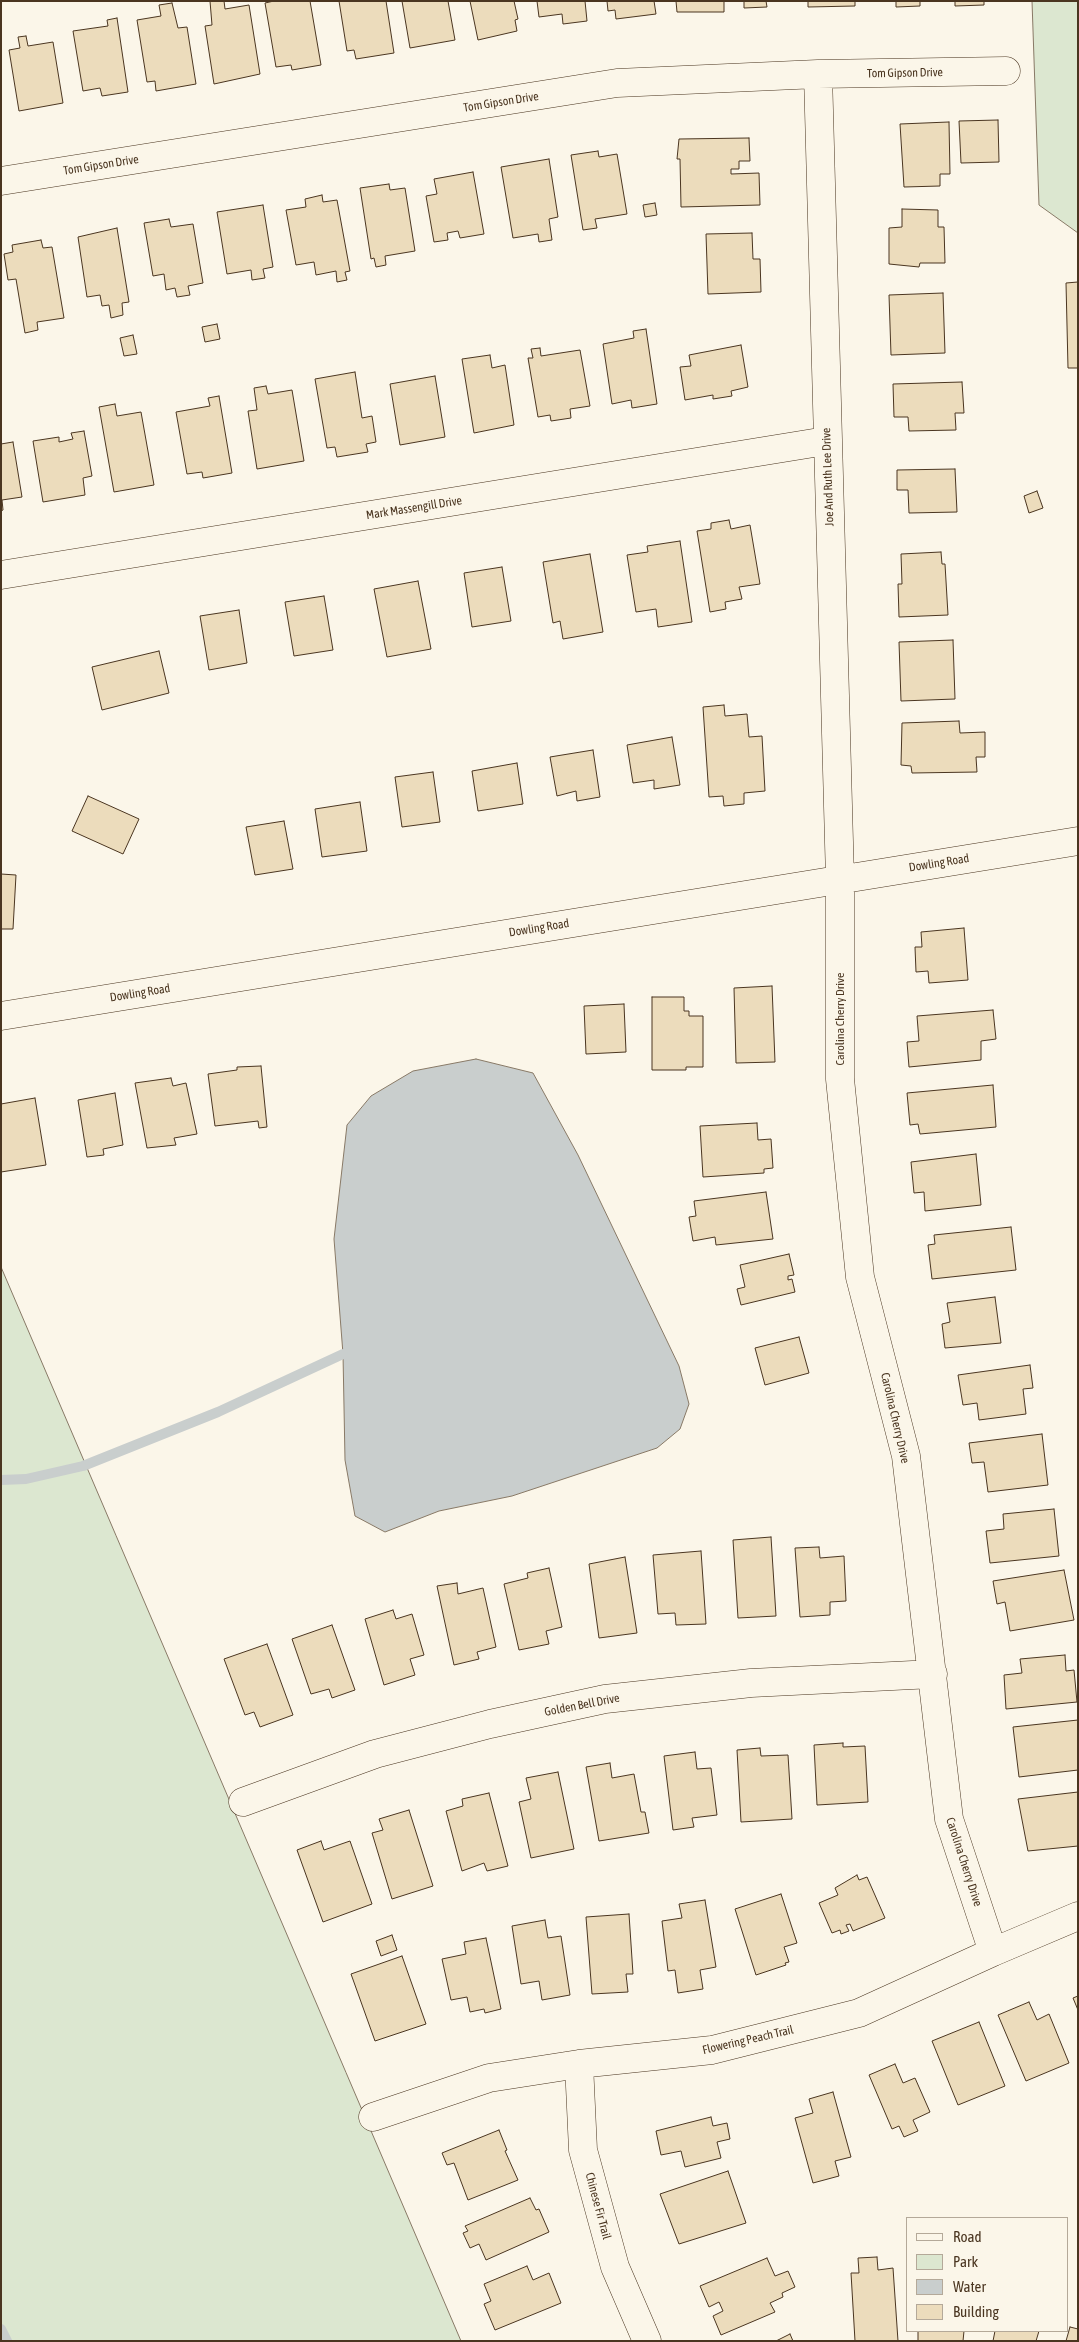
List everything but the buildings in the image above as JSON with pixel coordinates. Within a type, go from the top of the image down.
[{"type":"street","name":"Tom Gipson Drive","points":[[1,181],[616,83],[818,74],[1006,70]]},
{"type":"street","name":"Joe And Ruth Lee Drive","points":[[818,74],[826,441],[840,879]]},
{"type":"street","name":"Mark Massengill Drive","points":[[1,575],[826,441]]},
{"type":"street","name":"Dowling Road","points":[[1,1016],[1078,841]]},
{"type":"street","name":"Carolina Cherry Drive","points":[[840,879],[840,1079],[860,1277],[906,1456],[949,1820],[993,1952]]},
{"type":"street","name":"Golden Bell Drive","points":[[243,1802],[375,1754],[490,1724],[605,1699],[751,1683],[933,1674]]},
{"type":"street","name":"Flowering Peach Trail","points":[[373,2117],[489,2078],[578,2064],[712,2050],[859,2013],[993,1952],[1078,1916]]},
{"type":"street","name":"Chinese Fir Trail","points":[[578,2064],[583,2150],[615,2267],[648,2341]]},
{"type":"green space","points":[[1032,1],[1078,1],[1078,233],[1039,205]]},
{"type":"green space","points":[[1,1267],[461,2341],[1,2341]]},
{"type":"water","points":[[476,1059],[533,1073],[578,1155],[679,1366],[689,1404],[680,1429],[657,1448],[512,1496],[439,1511],[385,1532],[355,1516],[345,1460],[343,1354],[334,1239],[347,1125],[371,1096],[413,1071]]},
{"type":"waterway","points":[[1,1480],[26,1479],[83,1466],[218,1412],[343,1354]]},
{"type":"waterway","points":[[1,2329],[7,2341]]}]
